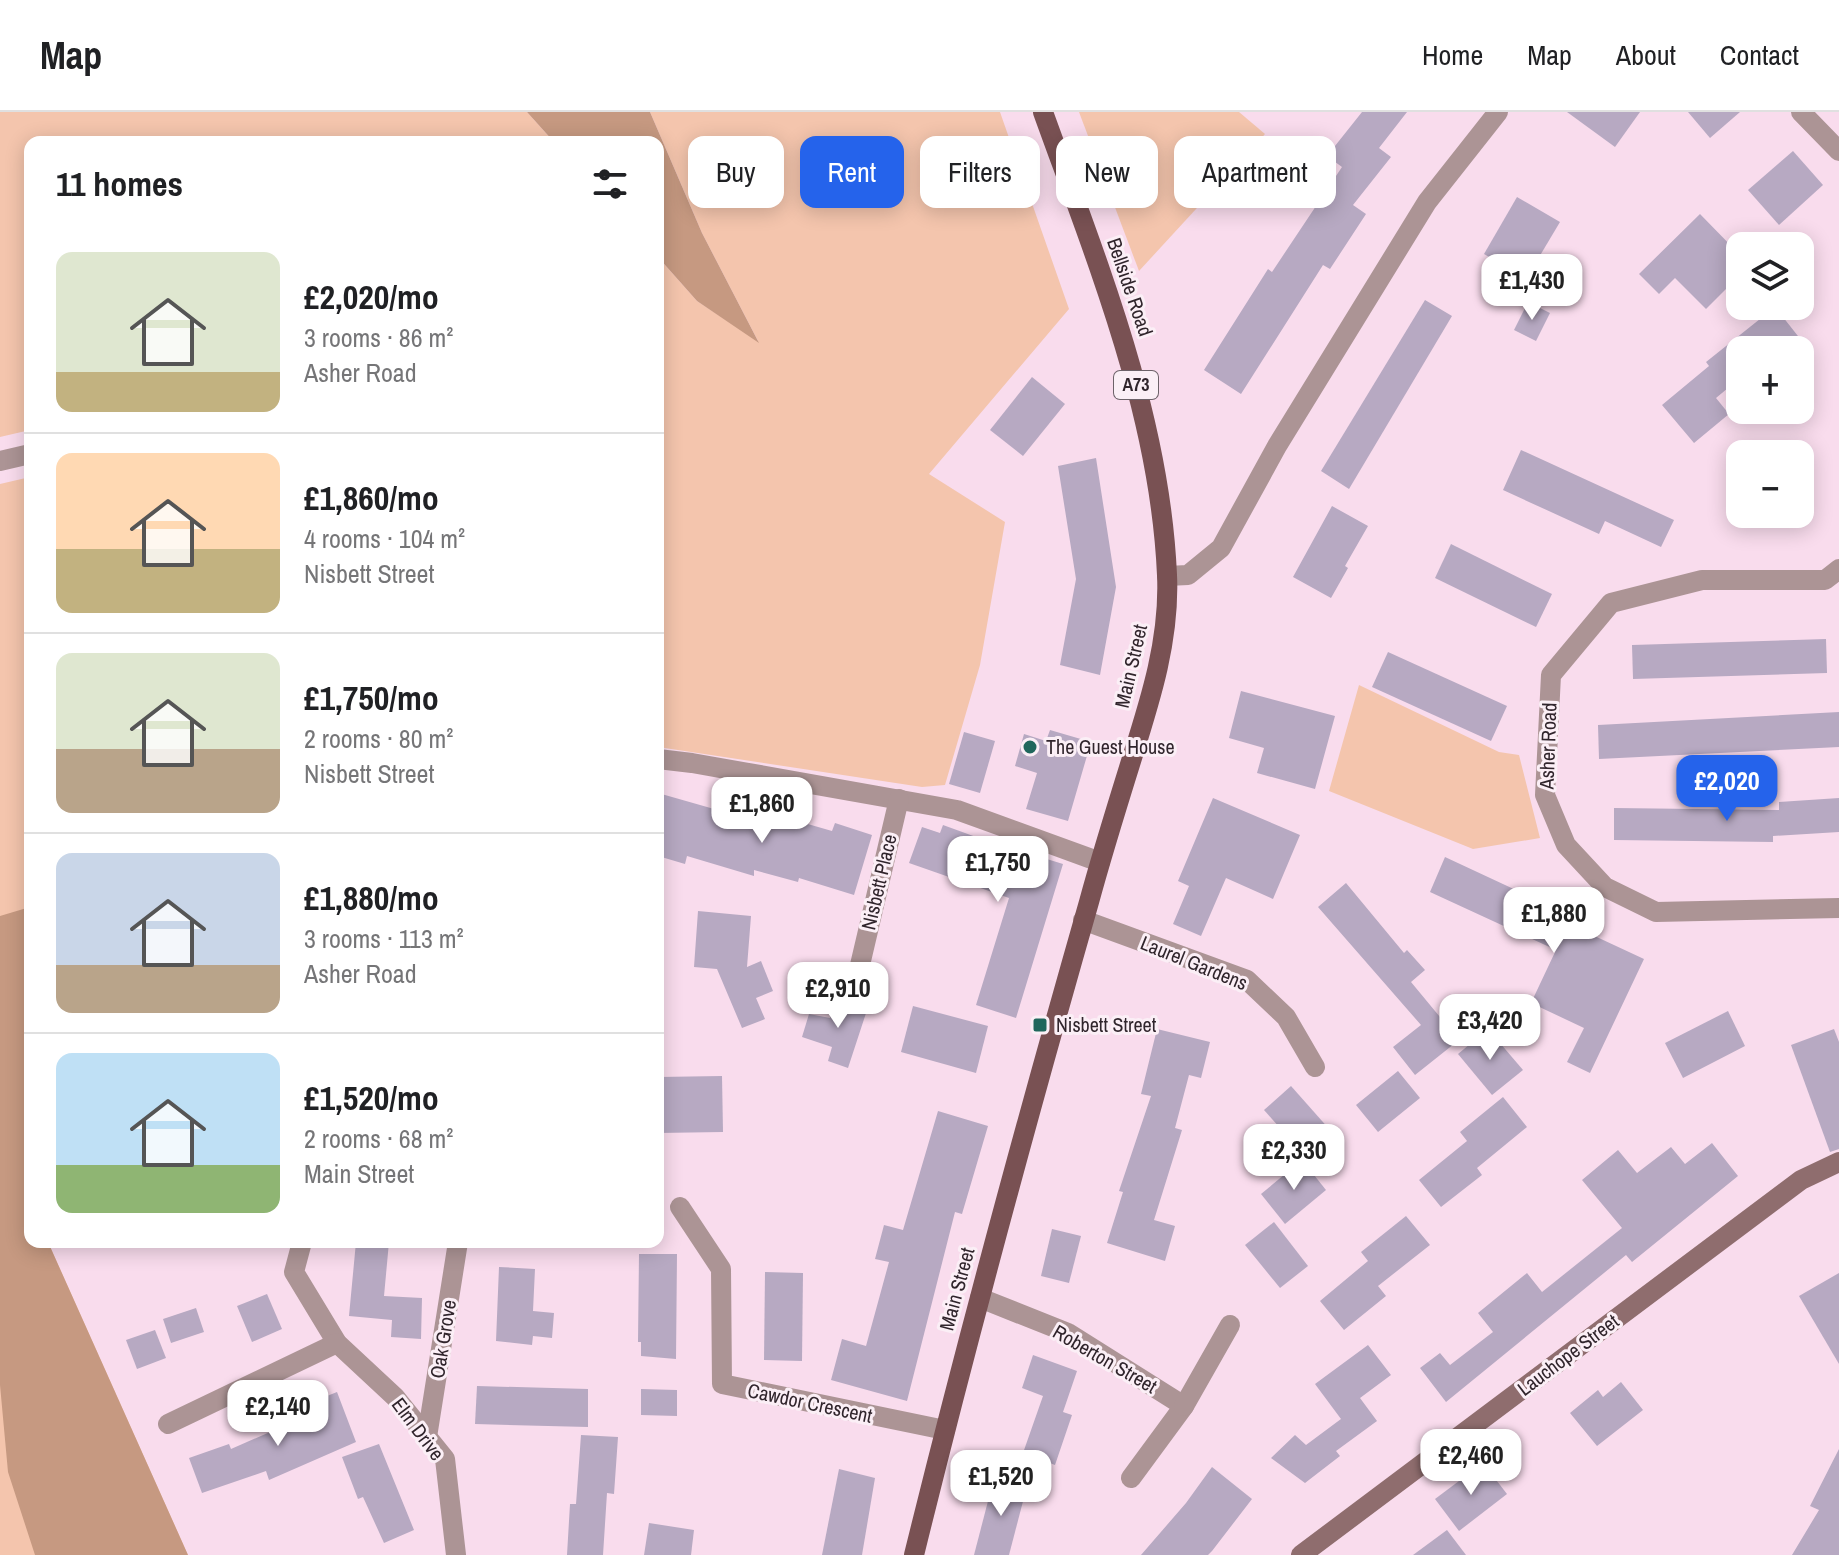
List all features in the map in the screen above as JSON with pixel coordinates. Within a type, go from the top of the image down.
[{"type":"main road","name":"Bellside Road","points":[[1043,112],[1121,334],[1140,401],[1160,495],[1167,576]]},
{"type":"main road","name":"Main Street","points":[[914,1555],[1083,920],[1154,687],[1166,627],[1167,576]]},
{"type":"street","points":[[1167,576],[1188,575],[1221,548],[1277,446],[1427,202],[1498,112]]},
{"type":"street","points":[[1801,112],[1839,151]]},
{"type":"street","points":[[0,461],[24,455]]},
{"type":"street","name":"Asher Road","points":[[1839,569],[1825,580],[1702,580],[1611,603],[1551,675],[1545,795],[1566,845],[1605,887],[1656,912],[1839,908]]},
{"type":"street","points":[[664,760],[957,810],[1100,862]]},
{"type":"street","name":"Nisbett Place","points":[[860,965],[899,799]]},
{"type":"street","name":"Laurel Gardens","points":[[1083,920],[1247,980],[1286,1017],[1315,1067]]},
{"type":"street","name":"Lauchope Street","points":[[1301,1555],[1801,1180],[1839,1162]]},
{"type":"street","name":"Cawdor Crescent","points":[[680,1207],[721,1269],[722,1384],[945,1430]]},
{"type":"street","name":"Elm Drive","points":[[300,1248],[294,1272],[337,1343],[395,1397],[445,1459],[456,1555]]},
{"type":"street","name":"Oak Grove","points":[[427,1437],[457,1248]]},
{"type":"street","name":"Roberton Street","points":[[980,1298],[1068,1333],[1184,1406]]},
{"type":"street","points":[[1131,1478],[1184,1406],[1230,1325]]},
{"type":"street","points":[[168,1424],[337,1343]]},
{"type":"shaded area","points":[[0,112],[527,112],[549,136],[24,136],[24,431],[0,437]]},
{"type":"shaded area","points":[[527,112],[650,112],[660,136],[549,136]]},
{"type":"shaded area","points":[[650,112],[1000,112],[1008,136],[920,136],[920,208],[1034,208],[1069,309],[929,474],[1005,522],[980,665],[945,785],[922,787],[664,748],[664,264],[697,301],[758,341],[691,208],[784,208],[784,136],[688,136],[688,200],[664,145],[664,136],[660,136]]},
{"type":"shaded area","points":[[1079,112],[1239,112],[1265,134],[1174,136],[1174,208],[1197,208],[1139,271],[1115,208],[1158,208],[1158,136],[1088,136]]},
{"type":"shaded area","points":[[664,145],[688,200],[688,208],[691,208],[759,343],[697,301],[664,264]]},
{"type":"shaded area","points":[[24,478],[24,1248],[51,1248],[188,1555],[0,1555],[0,484]]},
{"type":"shaded area","points":[[1359,685],[1499,752],[1519,755],[1540,838],[1473,849],[1329,791]]},
{"type":"shaded area","points":[[24,909],[24,1248],[51,1248],[188,1555],[35,1555],[8,1472],[0,1385],[0,916]]},
{"type":"building","points":[[1362,112],[1407,112],[1379,148],[1391,157],[1353,205],[1366,214],[1330,269],[1323,265],[1241,394],[1204,370],[1268,269],[1272,272],[1315,208],[1336,208],[1336,176],[1342,167],[1336,163],[1336,145]]},
{"type":"building","points":[[1567,112],[1640,112],[1615,147]]},
{"type":"building","points":[[1688,112],[1740,112],[1710,138]]},
{"type":"building","points":[[1793,151],[1823,185],[1779,225],[1748,190]]},
{"type":"building","points":[[1517,197],[1560,222],[1526,279],[1484,254]]},
{"type":"building","points":[[1700,214],[1726,241],[1726,289],[1706,309],[1675,278],[1659,294],[1639,274]]},
{"type":"building","points":[[1425,300],[1452,316],[1349,489],[1321,471]]},
{"type":"building","points":[[1528,302],[1550,313],[1536,341],[1514,330]]},
{"type":"building","points":[[1759,320],[1785,320],[1798,336],[1739,336]]},
{"type":"building","points":[[1726,346],[1726,390],[1716,398],[1726,410],[1726,416],[1694,443],[1662,405],[1709,366],[1706,362]]},
{"type":"building","points":[[1032,377],[1065,404],[1023,456],[990,430]]},
{"type":"building","points":[[1521,450],[1674,520],[1661,547],[1605,521],[1599,534],[1503,490]]},
{"type":"building","points":[[1096,458],[1116,587],[1100,675],[1060,665],[1076,579],[1058,466]]},
{"type":"building","points":[[1332,506],[1368,526],[1331,598],[1293,577]]},
{"type":"building","points":[[1451,544],[1552,594],[1536,627],[1435,578]]},
{"type":"building","points":[[1826,639],[1827,673],[1633,679],[1632,645]]},
{"type":"building","points":[[1388,652],[1507,706],[1491,741],[1372,687]]},
{"type":"building","points":[[1241,691],[1335,716],[1315,789],[1257,773],[1264,748],[1229,738]]},
{"type":"building","points":[[1839,712],[1839,747],[1599,759],[1598,725]]},
{"type":"building","points":[[1050,730],[1091,742],[1068,821],[1026,809],[1037,773],[1015,766],[1024,734],[1046,741]]},
{"type":"building","points":[[964,732],[995,741],[980,793],[949,784]]},
{"type":"building","points":[[664,795],[770,825],[773,814],[832,831],[835,823],[872,835],[854,895],[799,878],[798,882],[754,870],[754,876],[687,856],[685,864],[664,858]]},
{"type":"building","points":[[1213,798],[1300,835],[1273,899],[1226,878],[1201,936],[1173,924],[1189,886],[1178,881]]},
{"type":"building","points":[[1839,798],[1839,832],[1773,836],[1773,842],[1614,840],[1614,808],[1779,810],[1779,802]]},
{"type":"building","points":[[943,825],[1023,854],[1063,864],[1016,1018],[976,1005],[1009,898],[909,863],[922,827],[940,833]]},
{"type":"building","points":[[1445,857],[1589,924],[1586,932],[1644,959],[1590,1073],[1567,1062],[1584,1028],[1531,1003],[1556,950],[1430,892]]},
{"type":"building","points":[[1346,883],[1404,953],[1407,950],[1425,970],[1411,982],[1459,1040],[1415,1075],[1393,1047],[1421,1025],[1318,907]]},
{"type":"building","points":[[698,911],[751,916],[747,967],[761,961],[773,991],[756,998],[765,1019],[742,1028],[717,969],[694,967]]},
{"type":"building","points":[[837,997],[868,1007],[848,1068],[828,1061],[832,1047],[802,1037],[809,1014],[830,1018]]},
{"type":"building","points":[[913,1006],[988,1026],[976,1073],[901,1052]]},
{"type":"building","points":[[1728,1011],[1745,1046],[1683,1078],[1665,1043]]},
{"type":"building","points":[[1157,1029],[1210,1042],[1201,1078],[1189,1075],[1175,1128],[1182,1130],[1154,1220],[1175,1226],[1165,1261],[1107,1243],[1123,1192],[1119,1191],[1151,1096],[1141,1094]]},
{"type":"building","points":[[1488,1029],[1523,1070],[1492,1095],[1458,1054]]},
{"type":"building","points":[[1834,1029],[1839,1042],[1839,1149],[1830,1152],[1791,1045]]},
{"type":"building","points":[[1398,1071],[1420,1098],[1378,1132],[1356,1105]]},
{"type":"building","points":[[722,1076],[723,1132],[664,1133],[664,1077]]},
{"type":"building","points":[[1291,1086],[1330,1130],[1303,1154],[1264,1110]]},
{"type":"building","points":[[1503,1097],[1527,1127],[1477,1168],[1482,1175],[1441,1207],[1419,1180],[1467,1141],[1460,1132]]},
{"type":"building","points":[[938,1111],[988,1126],[962,1214],[955,1212],[907,1401],[831,1380],[842,1339],[866,1346],[889,1262],[875,1259],[884,1225],[903,1230]]},
{"type":"building","points":[[1712,1143],[1738,1176],[1632,1262],[1626,1255],[1446,1402],[1420,1368],[1440,1353],[1450,1365],[1493,1332],[1478,1313],[1527,1273],[1542,1292],[1622,1228],[1582,1180],[1618,1150],[1637,1173],[1671,1147],[1685,1164]]},
{"type":"building","points":[[1302,1160],[1326,1190],[1285,1224],[1261,1194]]},
{"type":"building","points":[[1406,1216],[1430,1245],[1378,1286],[1386,1296],[1344,1330],[1320,1301],[1368,1261],[1361,1252]]},
{"type":"building","points":[[1274,1222],[1308,1266],[1280,1288],[1245,1245]]},
{"type":"building","points":[[1052,1229],[1081,1236],[1069,1283],[1041,1276]]},
{"type":"building","points":[[355,1248],[388,1248],[384,1296],[422,1298],[421,1339],[391,1337],[392,1320],[349,1316]]},
{"type":"building","points":[[639,1254],[677,1254],[676,1359],[641,1356],[641,1342],[638,1342]]},
{"type":"building","points":[[499,1267],[535,1269],[533,1311],[554,1313],[552,1338],[533,1336],[532,1345],[496,1341]]},
{"type":"building","points":[[765,1272],[803,1273],[802,1361],[764,1360]]},
{"type":"building","points":[[1839,1273],[1839,1364],[1799,1296]]},
{"type":"building","points":[[267,1294],[282,1329],[252,1342],[237,1306]]},
{"type":"building","points":[[196,1308],[204,1332],[171,1343],[163,1319]]},
{"type":"building","points":[[155,1330],[166,1358],[137,1369],[126,1340]]},
{"type":"building","points":[[1368,1345],[1391,1375],[1360,1398],[1377,1421],[1336,1451],[1340,1456],[1305,1483],[1271,1458],[1295,1435],[1306,1445],[1341,1419],[1315,1384]]},
{"type":"building","points":[[1033,1355],[1077,1371],[1063,1412],[1072,1415],[1055,1465],[1023,1453],[1043,1396],[1022,1388]]},
{"type":"building","points":[[1621,1382],[1643,1410],[1597,1446],[1570,1413],[1598,1390],[1603,1397]]},
{"type":"building","points":[[477,1386],[588,1389],[588,1427],[475,1424]]},
{"type":"building","points":[[641,1389],[677,1390],[677,1416],[641,1415]]},
{"type":"building","points":[[337,1392],[356,1442],[269,1480],[266,1471],[202,1493],[189,1458],[229,1444],[231,1449],[316,1412],[312,1402]]},
{"type":"building","points":[[581,1435],[618,1437],[614,1494],[607,1493],[603,1555],[567,1555],[570,1504],[576,1504]]},
{"type":"building","points":[[379,1444],[414,1530],[384,1543],[363,1497],[358,1499],[342,1457]]},
{"type":"building","points":[[1839,1449],[1839,1555],[1792,1555],[1819,1510],[1810,1506]]},
{"type":"building","points":[[1483,1463],[1507,1494],[1459,1531],[1435,1499]]},
{"type":"building","points":[[1212,1467],[1252,1499],[1212,1551],[1208,1555],[1141,1555],[1186,1503]]},
{"type":"building","points":[[839,1469],[875,1478],[862,1555],[822,1555]]},
{"type":"building","points":[[994,1478],[1027,1486],[1009,1555],[974,1555]]},
{"type":"building","points":[[649,1523],[694,1530],[691,1555],[644,1555]]},
{"type":"building","points":[[1447,1530],[1466,1555],[1413,1555]]},
{"type":"place","name":"The Guest House","points":[[1030,747]]},
{"type":"place","name":"Nisbett Street","points":[[1040,1025]]}]
